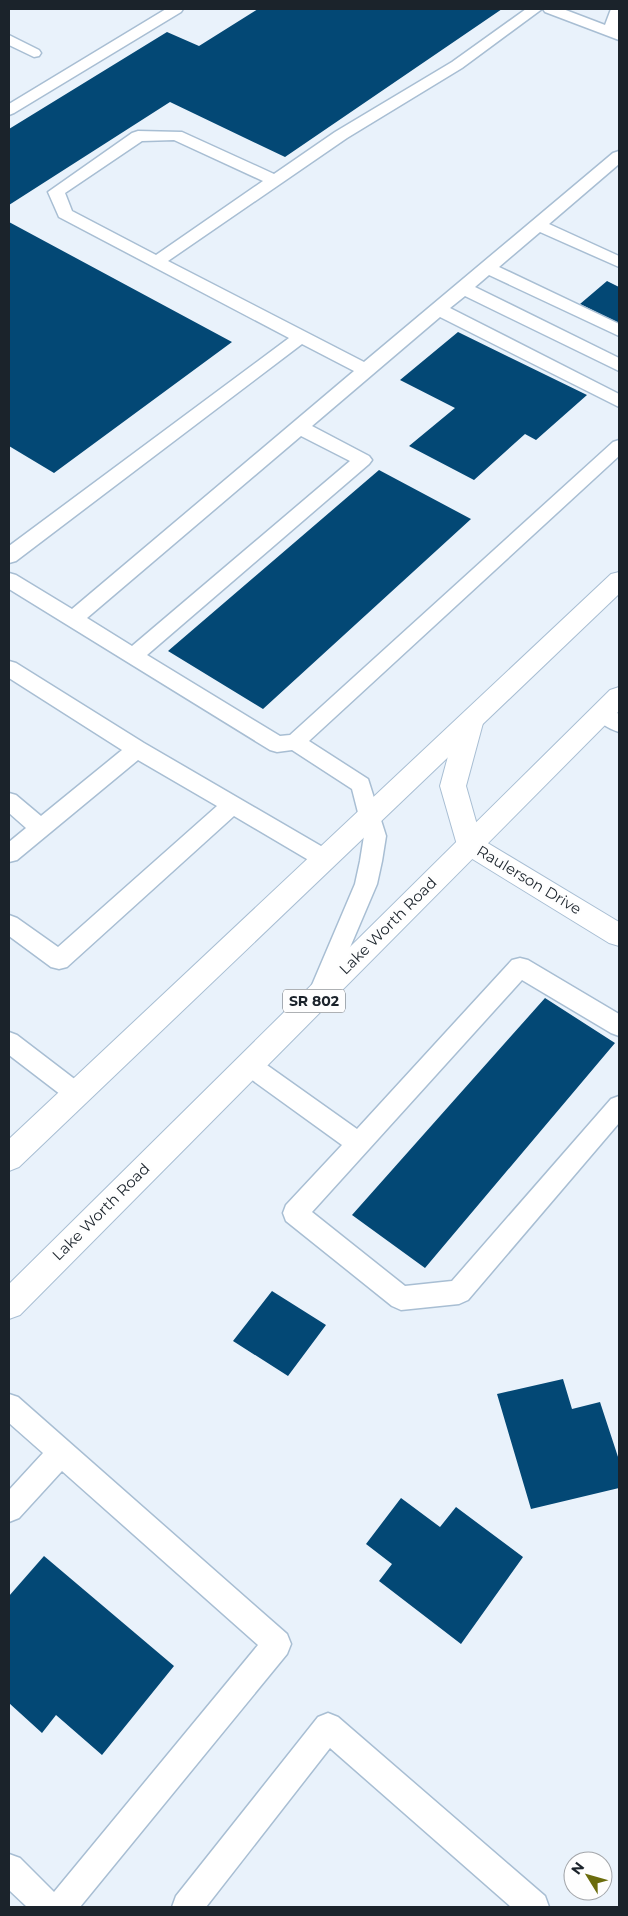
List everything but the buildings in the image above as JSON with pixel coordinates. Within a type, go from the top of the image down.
[{"type":"main road","points":[[9,1158],[619,580]]},
{"type":"main road","name":"Lake Worth Road","points":[[9,1305],[470,845],[614,711]]},
{"type":"main road","name":"Raulerson Drive","points":[[470,723],[453,786],[470,845],[619,935]]},
{"type":"lane","points":[[9,110],[176,9]]},
{"type":"lane","points":[[156,262],[341,135],[456,65],[535,9]]},
{"type":"lane","points":[[550,9],[615,34],[618,9]]},
{"type":"lane","points":[[9,39],[34,54]]},
{"type":"lane","points":[[274,180],[176,135],[138,136],[56,192],[65,214],[367,371]]},
{"type":"lane","points":[[73,619],[440,310],[619,156]]},
{"type":"lane","points":[[539,225],[619,262]]},
{"type":"lane","points":[[488,268],[619,331]]},
{"type":"lane","points":[[465,288],[619,365]]},
{"type":"lane","points":[[440,310],[619,401]]},
{"type":"lane","points":[[9,556],[301,337]]},
{"type":"lane","points":[[133,656],[362,460],[300,428]]},
{"type":"lane","points":[[9,580],[277,744],[295,742],[619,446]]},
{"type":"lane","points":[[9,668],[137,749],[325,859]]},
{"type":"lane","points":[[295,742],[361,784],[375,836],[366,884],[318,997]]},
{"type":"lane","points":[[9,854],[137,749]]},
{"type":"lane","points":[[9,801],[40,828]]},
{"type":"lane","points":[[9,924],[59,960],[233,804]]},
{"type":"lane","points":[[619,1026],[520,967],[295,1213],[401,1298],[459,1292],[619,1106]]},
{"type":"lane","points":[[9,1042],[77,1094]]},
{"type":"lane","points":[[249,1065],[358,1143]]},
{"type":"lane","points":[[9,1406],[277,1644],[61,1907]]},
{"type":"lane","points":[[9,1509],[62,1452]]},
{"type":"lane","points":[[187,1907],[328,1726],[534,1907]]},
{"type":"lane","points":[[9,1869],[48,1907]]}]
